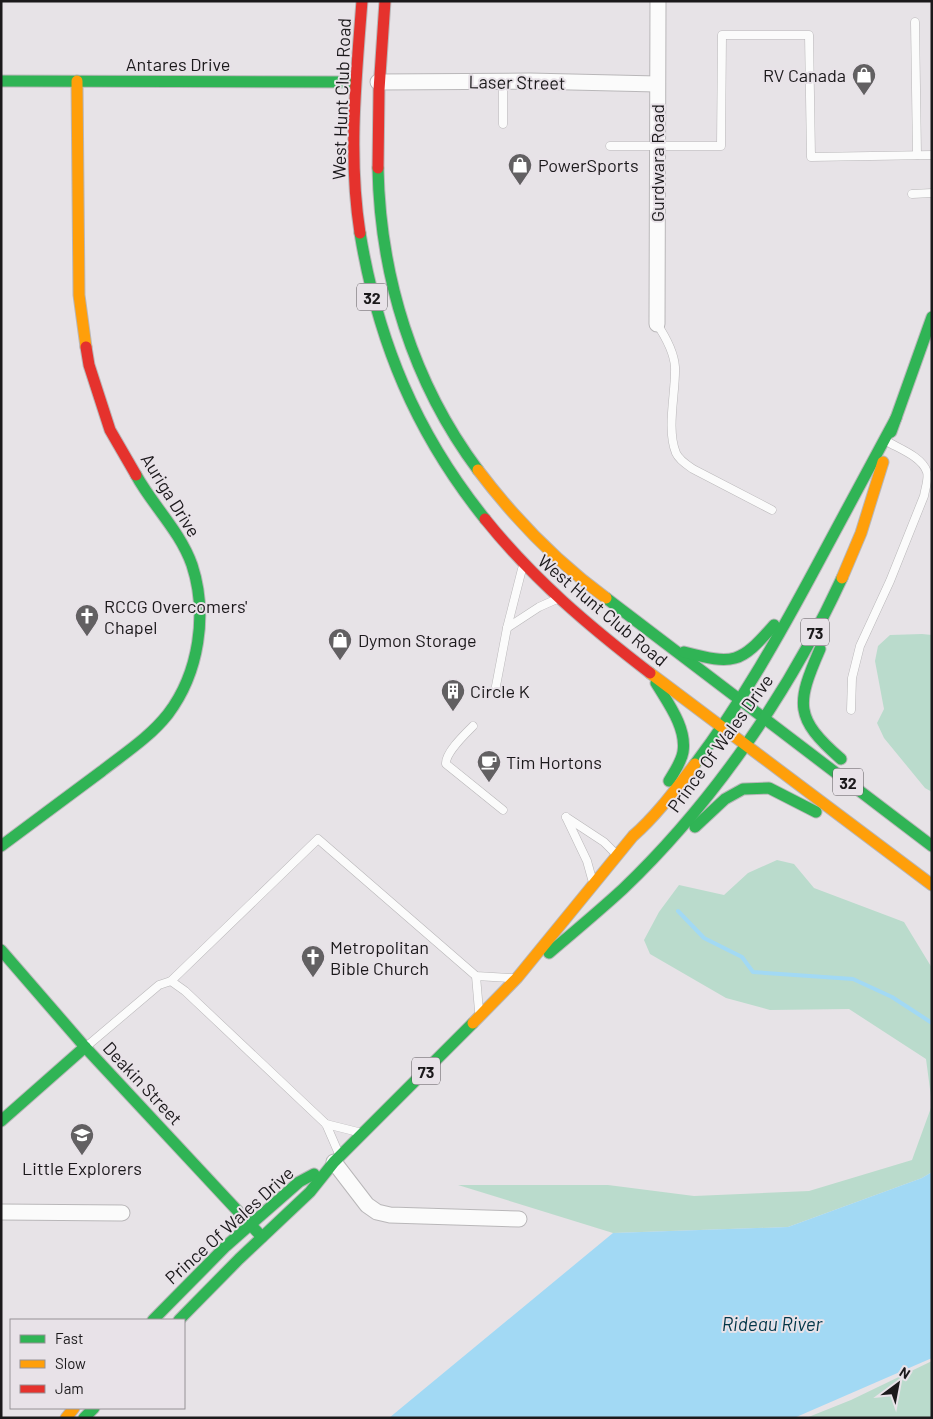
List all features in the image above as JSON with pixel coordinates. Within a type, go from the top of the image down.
[{"type":"main road","name":"West Hunt Club Road","points":[[362,1],[355,82],[354,161],[359,230],[374,306],[392,362],[433,446],[484,519],[523,564],[558,598],[652,675],[932,885]]},
{"type":"main road","name":"West Hunt Club Road","points":[[385,1],[378,82],[378,185],[385,250],[393,290],[407,335],[434,402],[455,438],[474,466],[512,514],[579,578],[741,699],[932,846]]},
{"type":"main road","name":"Antares Drive","points":[[1,81],[378,82]]},
{"type":"main road","name":"Auriga Drive","points":[[1,846],[144,739],[168,714],[187,682],[196,652],[200,622],[198,595],[192,566],[181,539],[139,481],[110,430],[88,365],[79,295],[77,81]]},
{"type":"main road","name":"Prince Of Wales Drive","points":[[517,978],[569,938],[651,861],[720,778],[764,717],[814,634],[852,556],[896,418],[932,317]]},
{"type":"main road","name":"Prince Of Wales Drive","points":[[180,1319],[310,1192],[337,1159],[517,978],[593,884],[622,862],[633,836],[647,824],[669,798],[723,727],[741,699],[782,630],[896,418]]},
{"type":"main road","points":[[850,766],[821,742],[808,724],[802,706],[805,682],[832,621],[852,556]]},
{"type":"main road","points":[[671,648],[720,661],[746,656],[801,594]]},
{"type":"main road","points":[[633,836],[680,762],[684,750],[683,738],[673,712],[652,675]]},
{"type":"main road","points":[[651,861],[674,846],[725,799],[743,789],[769,788],[793,799],[906,865]]},
{"type":"main road","points":[[902,809],[932,835]]},
{"type":"main road","points":[[622,862],[628,878],[625,887]]},
{"type":"main road","name":"Deakin Street","points":[[1,950],[85,1047],[263,1238]]},
{"type":"main road","points":[[1,1121],[85,1047]]},
{"type":"main road","name":"Prince Of Wales Drive","points":[[154,1319],[226,1246],[299,1182],[337,1159]]},
{"type":"main road","points":[[84,1418],[93,1409]]},
{"type":"street","name":"Gurdwara Road","points":[[657,324],[658,1]]},
{"type":"street","name":"Laser Street","points":[[378,82],[657,84]]},
{"type":"street","points":[[337,1159],[367,1205],[377,1212],[390,1215],[519,1219]]},
{"type":"street","points":[[1,1212],[122,1212]]},
{"type":"lane","points":[[915,22],[917,155]]},
{"type":"lane","points":[[610,146],[721,146],[722,36],[809,35],[811,157],[932,155]]},
{"type":"lane","points":[[503,82],[503,124]]},
{"type":"lane","points":[[912,194],[932,193]]},
{"type":"lane","points":[[657,324],[666,338],[675,365],[672,429],[676,453],[684,463],[693,469],[772,510]]},
{"type":"lane","points":[[851,710],[852,678],[858,654],[890,581],[924,496],[926,485],[927,472],[922,464],[916,458],[888,442]]},
{"type":"lane","points":[[496,686],[507,628],[523,564]]},
{"type":"lane","points":[[507,628],[539,607],[558,598]]},
{"type":"lane","points":[[472,726],[449,754],[446,764],[503,810]]},
{"type":"lane","points":[[593,884],[587,861],[566,816],[604,842],[622,862]]},
{"type":"lane","points":[[85,1047],[159,986],[171,981],[318,839],[476,976],[517,978]]},
{"type":"lane","points":[[476,976],[479,1017]]},
{"type":"lane","points":[[171,981],[185,991],[326,1124],[363,1134]]},
{"type":"lane","points":[[326,1124],[337,1159]]},
{"type":"green space","points":[[890,635],[932,635],[932,792],[925,788],[884,738],[877,723],[884,709],[875,661],[878,646]]},
{"type":"green space","points":[[777,860],[794,864],[814,888],[904,922],[932,968],[932,1104],[926,1059],[849,1009],[770,1010],[726,998],[650,954],[644,940],[659,912],[679,885],[724,895],[748,873]]},
{"type":"green space","points":[[932,1105],[932,1172],[922,1178],[788,1227],[613,1233],[458,1185],[608,1185],[694,1196],[809,1191],[912,1160]]},
{"type":"green space","points":[[932,1361],[932,1418],[806,1418],[851,1400]]},
{"type":"water","name":"Rideau River","points":[[932,1172],[932,1358],[794,1418],[389,1418],[613,1233],[788,1227],[922,1178]]},
{"type":"waterway","points":[[678,911],[704,938],[742,957],[753,972],[853,979],[892,997],[932,1023]]},
{"type":"traffic: fast","points":[[1,81],[355,82]]},
{"type":"traffic: fast","points":[[378,168],[385,249],[404,327],[418,365],[435,401],[455,436],[478,470]]},
{"type":"traffic: fast","points":[[360,233],[377,312],[403,385],[439,453],[485,519]]},
{"type":"traffic: fast","points":[[891,432],[932,317]]},
{"type":"traffic: fast","points":[[695,764],[729,716],[775,642],[896,418]]},
{"type":"traffic: fast","points":[[1,846],[145,737],[168,714],[179,698],[187,680],[198,642],[200,623],[197,584],[192,565],[181,541],[136,475]]},
{"type":"traffic: fast","points":[[549,953],[623,889],[656,856],[718,783],[774,703],[821,620],[842,578]]},
{"type":"traffic: fast","points":[[606,598],[932,846]]},
{"type":"traffic: fast","points":[[684,652],[714,659],[735,658],[753,648],[774,625]]},
{"type":"traffic: fast","points":[[820,649],[807,684],[804,709],[807,721],[815,732],[841,759]]},
{"type":"traffic: fast","points":[[656,683],[676,716],[682,734],[683,752],[681,760],[669,781]]},
{"type":"traffic: fast","points":[[695,827],[725,799],[743,789],[769,788],[816,812]]},
{"type":"traffic: fast","points":[[1,950],[85,1047],[262,1237]]},
{"type":"traffic: fast","points":[[180,1319],[239,1259],[310,1192],[334,1162],[473,1023]]},
{"type":"traffic: fast","points":[[1,1121],[85,1047]]},
{"type":"traffic: fast","points":[[154,1319],[226,1246],[299,1182],[314,1174]]},
{"type":"traffic: fast","points":[[84,1418],[93,1409]]},
{"type":"traffic: slow","points":[[77,81],[79,295],[86,347]]},
{"type":"traffic: slow","points":[[842,578],[861,533],[883,462]]},
{"type":"traffic: slow","points":[[478,470],[522,523],[554,555],[606,598]]},
{"type":"traffic: slow","points":[[650,673],[932,885]]},
{"type":"traffic: slow","points":[[473,1023],[517,978],[633,836],[673,793],[695,764]]},
{"type":"traffic: slow","points":[[66,1418],[73,1409]]},
{"type":"traffic: jam","points":[[360,233],[354,176],[354,117],[362,1]]},
{"type":"traffic: jam","points":[[378,168],[379,90],[385,1]]},
{"type":"traffic: jam","points":[[86,347],[89,365],[110,430],[136,475]]},
{"type":"traffic: jam","points":[[485,519],[542,582],[606,638],[650,673]]},
{"type":"place","name":"RV Canada","points":[[864,96]]},
{"type":"place","name":"PowerSports","points":[[520,186]]},
{"type":"place","name":"RCCG Overcomers' Chapel","points":[[87,637]]},
{"type":"place","name":"Dymon Storage","points":[[340,661]]},
{"type":"place","name":"Circle K","points":[[453,712]]},
{"type":"place","name":"Tim Hortons","points":[[489,783]]},
{"type":"place","name":"Metropolitan Bible Church","points":[[313,978]]},
{"type":"place","name":"Little Explorers","points":[[82,1156]]}]
